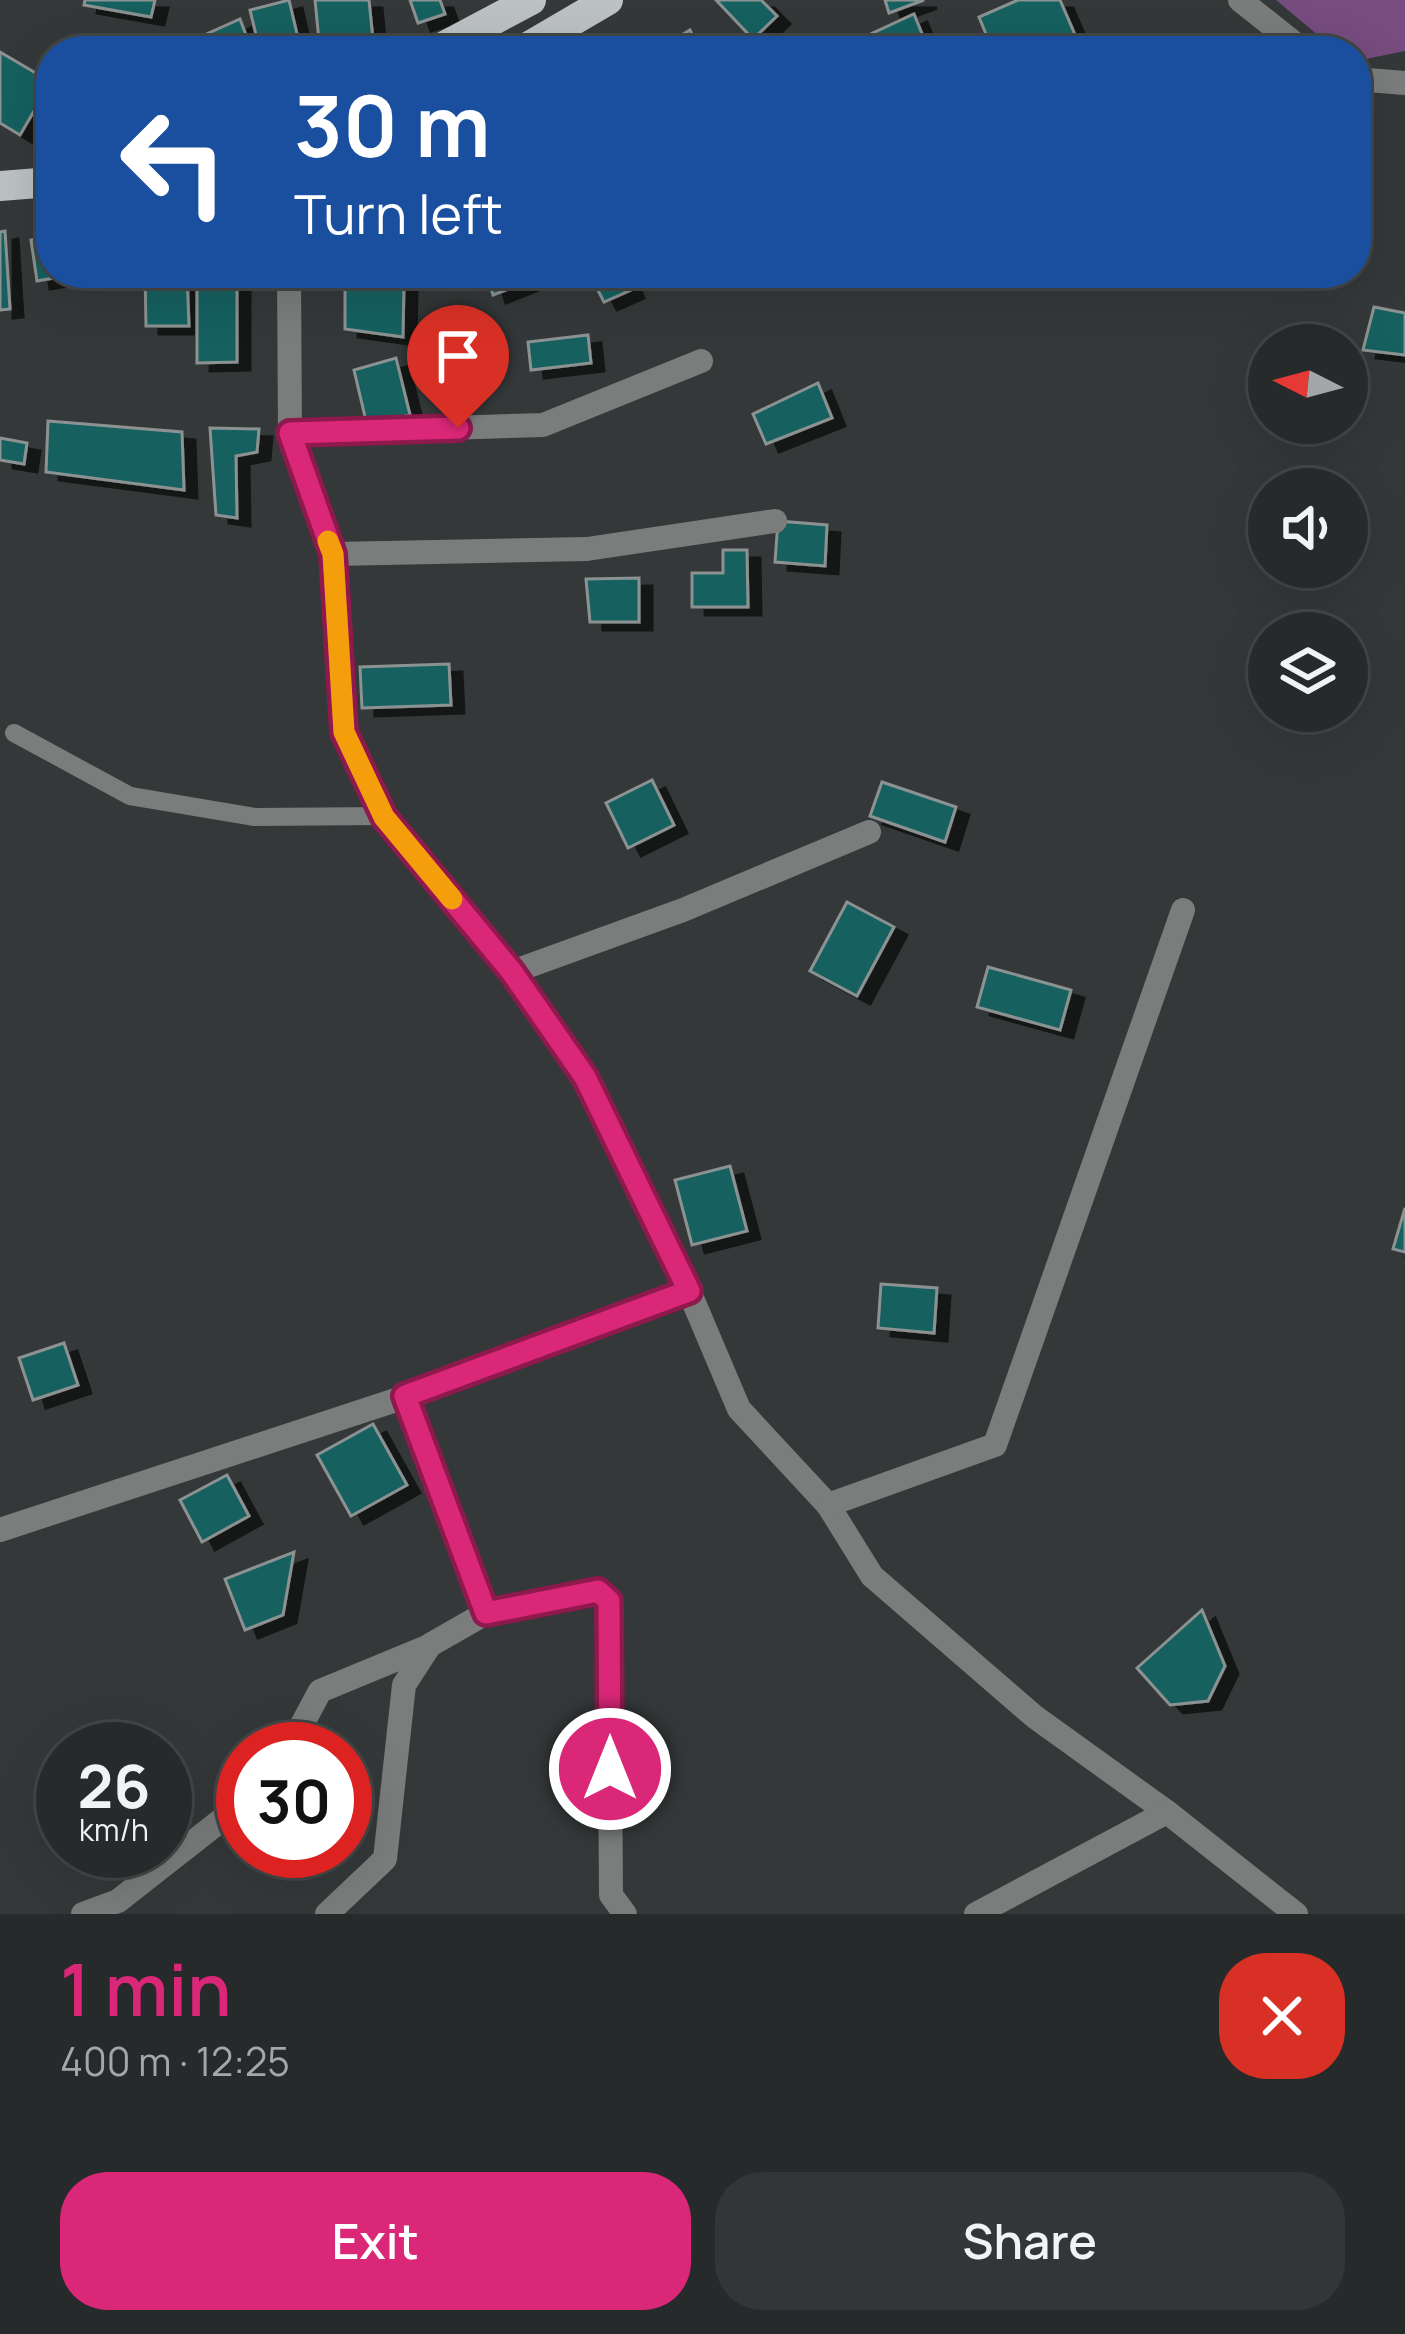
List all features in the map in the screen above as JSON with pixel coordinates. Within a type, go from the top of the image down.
[{"type":"main road","points":[[463,36],[531,0]]},
{"type":"main road","points":[[547,36],[608,0]]},
{"type":"street","points":[[1240,0],[1285,36]]},
{"type":"street","points":[[1371,80],[1405,83]]},
{"type":"street","points":[[289,288],[290,433],[333,554],[344,732],[384,817],[512,972],[585,1077],[689,1291],[739,1409],[828,1505],[872,1576],[1035,1717],[1167,1812],[1296,1914]]},
{"type":"street","points":[[290,433],[543,425],[701,362]]},
{"type":"street","points":[[333,554],[587,549],[775,521]]},
{"type":"street","points":[[512,972],[683,910],[868,832]]},
{"type":"street","points":[[828,1505],[995,1445],[1183,910]]},
{"type":"street","points":[[0,1530],[405,1396],[689,1291]]},
{"type":"street","points":[[405,1396],[486,1613]]},
{"type":"street","points":[[303,1722],[320,1691],[430,1645],[486,1613],[598,1591],[609,1601],[610,1895],[625,1914]]},
{"type":"street","points":[[327,1914],[385,1859],[404,1685],[430,1645]]},
{"type":"street","points":[[976,1914],[1167,1812]]},
{"type":"street","points":[[83,1914],[118,1901],[216,1824]]},
{"type":"lane","points":[[14,733],[130,796],[255,817],[384,817]]},
{"type":"shaded area","points":[[1276,0],[1405,0],[1405,51],[1371,58],[1371,36],[1319,36]]},
{"type":"building","points":[[85,0],[155,0],[151,17],[84,5]]},
{"type":"building","points":[[289,0],[297,36],[256,36],[250,10]]},
{"type":"building","points":[[315,0],[369,0],[373,36],[319,36]]},
{"type":"building","points":[[410,0],[440,0],[445,14],[418,23]]},
{"type":"building","points":[[716,0],[761,0],[777,16],[750,36]]},
{"type":"building","points":[[885,0],[924,0],[889,13]]},
{"type":"building","points":[[1018,0],[1060,0],[1076,36],[987,36],[979,17]]},
{"type":"building","points":[[914,14],[923,36],[866,36]]},
{"type":"building","points":[[240,19],[246,36],[202,36]]},
{"type":"building","points":[[0,52],[36,73],[36,108],[20,135],[0,123]]},
{"type":"building","points":[[5,231],[10,309],[0,310],[0,232]]},
{"type":"building","points":[[145,288],[188,288],[189,326],[146,326]]},
{"type":"building","points":[[197,288],[237,288],[237,362],[197,363]]},
{"type":"building","points":[[345,288],[404,288],[403,337],[345,329]]},
{"type":"building","points":[[597,288],[630,288],[631,290],[604,302]]},
{"type":"building","points":[[1374,307],[1405,313],[1405,355],[1368,351]]},
{"type":"building","points":[[588,335],[591,363],[531,370],[528,342]]},
{"type":"building","points":[[396,358],[410,415],[367,425],[354,370]]},
{"type":"building","points":[[818,383],[832,418],[766,444],[753,414]]},
{"type":"building","points":[[48,421],[182,432],[184,490],[46,472]]},
{"type":"building","points":[[210,428],[259,429],[257,452],[236,456],[237,518],[216,515]]},
{"type":"building","points":[[0,438],[27,443],[24,464],[0,460]]},
{"type":"building","points":[[778,521],[827,525],[825,566],[775,562]]},
{"type":"building","points":[[723,550],[747,550],[748,607],[692,607],[692,573],[723,573]]},
{"type":"building","points":[[639,578],[639,622],[590,622],[586,579]]},
{"type":"building","points":[[449,664],[451,705],[362,708],[360,667]]},
{"type":"building","points":[[652,780],[674,825],[628,848],[606,803]]},
{"type":"building","points":[[882,782],[956,807],[945,842],[870,816]]},
{"type":"building","points":[[847,902],[894,927],[857,996],[810,971]]},
{"type":"building","points":[[988,967],[1071,990],[1060,1030],[977,1007]]},
{"type":"building","points":[[730,1166],[747,1231],[692,1245],[675,1180]]},
{"type":"building","points":[[1405,1208],[1405,1252],[1393,1249]]},
{"type":"building","points":[[881,1284],[937,1288],[934,1333],[878,1328]]},
{"type":"building","points":[[64,1343],[78,1385],[33,1400],[19,1358]]},
{"type":"building","points":[[373,1424],[407,1485],[351,1516],[317,1455]]},
{"type":"building","points":[[227,1475],[249,1516],[202,1542],[180,1500]]},
{"type":"building","points":[[294,1552],[283,1615],[245,1630],[225,1579]]},
{"type":"building","points":[[1202,1610],[1225,1666],[1208,1701],[1170,1705],[1137,1668]]},
{"type":"slow traffic","points":[[328,541],[333,554],[344,732],[384,817],[452,899]]},
{"type":"route","points":[[458,428],[290,433],[333,554],[344,732],[384,817],[512,972],[585,1077],[689,1291],[405,1396],[486,1613],[598,1591],[609,1601],[610,1769]]}]
